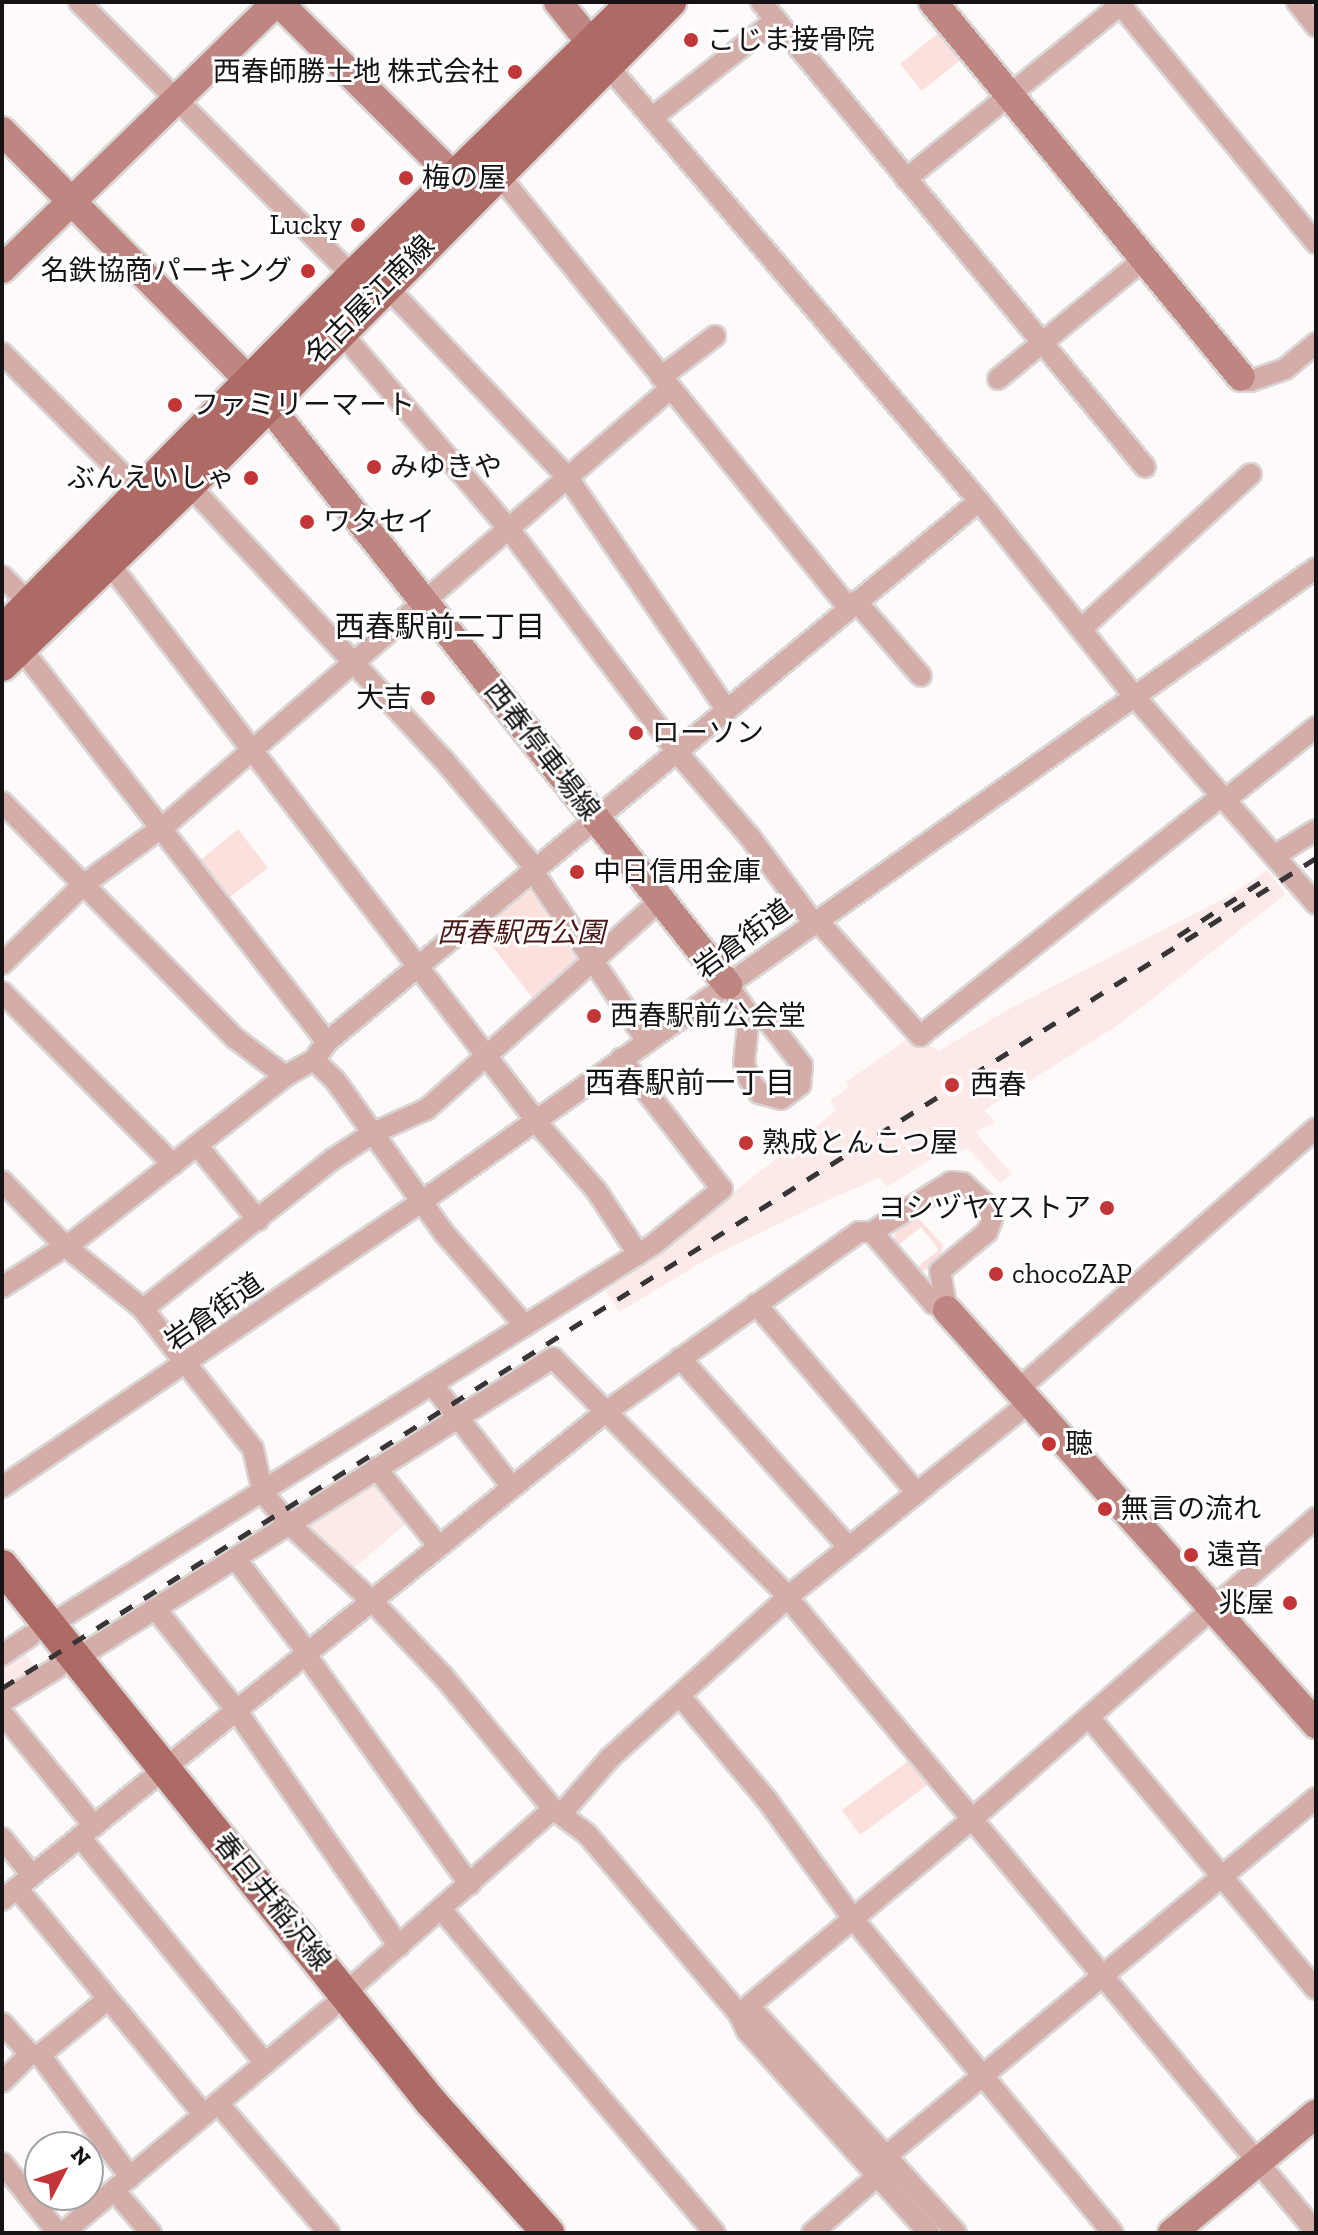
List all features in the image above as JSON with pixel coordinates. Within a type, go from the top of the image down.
[{"type":"main road","name":"名古屋江南線","points":[[8,648],[30,604],[140,492],[258,392],[339,330],[498,174],[600,54],[634,2]]},
{"type":"main road","name":"名古屋江南線","points":[[8,648],[108,562],[189,485],[258,392],[353,276],[455,178],[600,54],[670,2]]},
{"type":"main road","name":"春日井稲沢線","points":[[2,1566],[40,1630],[520,2233]]},
{"type":"main road","name":"春日井稲沢線","points":[[2,1600],[40,1630]]},
{"type":"main road","name":"春日井稲沢線","points":[[337,2001],[548,2233]]},
{"type":"street","points":[[79,2],[353,276]]},
{"type":"street","points":[[2,269],[277,2],[455,178]]},
{"type":"street","points":[[558,2],[979,501],[1134,696],[1316,904]]},
{"type":"street","points":[[761,2],[1145,467]]},
{"type":"street","points":[[933,2],[1241,377],[1250,381],[1285,369],[1316,343]]},
{"type":"street","points":[[906,179],[1121,3],[1316,243]]},
{"type":"street","points":[[653,117],[776,20]]},
{"type":"street","name":"西春停車場線","points":[[2,131],[258,392],[728,985]]},
{"type":"street","points":[[498,174],[666,383],[852,604],[921,676]]},
{"type":"street","points":[[998,379],[1144,259]]},
{"type":"street","points":[[384,284],[568,478],[726,709]]},
{"type":"street","points":[[339,330],[509,529],[676,751],[750,837],[815,921],[920,1036],[1316,727]]},
{"type":"street","points":[[2,964],[83,885],[161,827],[253,751],[568,478],[715,336]]},
{"type":"street","points":[[2,353],[140,492]]},
{"type":"street","points":[[1081,629],[1251,474]]},
{"type":"street","points":[[189,485],[354,664],[534,870],[647,1041]]},
{"type":"street","points":[[2,1287],[65,1246],[285,1076],[314,1060],[327,1042],[979,501]]},
{"type":"street","points":[[108,562],[486,1057],[596,1190],[638,1254]]},
{"type":"street","name":"岩倉街道","points":[[2,1487],[187,1365],[421,1202],[1316,568]]},
{"type":"street","points":[[2,576],[30,604]]},
{"type":"street","points":[[8,648],[161,827],[327,1042]]},
{"type":"street","points":[[2,802],[236,1039],[285,1076]]},
{"type":"street","points":[[1274,856],[1316,830]]},
{"type":"street","points":[[143,1309],[373,1133],[427,1109],[661,900]]},
{"type":"street","points":[[728,985],[749,1015]]},
{"type":"street","points":[[2,992],[173,1164]]},
{"type":"street","points":[[2,1655],[638,1254],[722,1189],[621,1059]]},
{"type":"street","points":[[314,1060],[373,1133],[421,1202],[525,1326]]},
{"type":"street","points":[[2,2163],[61,2233],[211,2109],[558,1810],[610,1758],[789,1598],[917,1493],[1316,1128]]},
{"type":"street","points":[[197,1145],[258,1220]]},
{"type":"street","points":[[2,1181],[65,1246],[143,1309],[253,1449],[263,1493],[289,1524],[372,1601],[558,1810],[956,2233]]},
{"type":"street","points":[[17,1888],[603,1414],[859,1232],[872,1232],[951,1182],[963,1183],[988,1206],[992,1219],[987,1232],[940,1271],[914,1280]]},
{"type":"street","points":[[872,1232],[1025,1395],[1215,1606],[1316,1724]]},
{"type":"street","points":[[940,1271],[947,1310]]},
{"type":"street","points":[[756,1304],[917,1493]]},
{"type":"street","points":[[2,1702],[553,1358],[603,1414],[789,1598],[1316,2232]]},
{"type":"street","points":[[680,1358],[849,1548]]},
{"type":"street","points":[[432,1384],[512,1487]]},
{"type":"street","points":[[376,1468],[438,1545]]},
{"type":"street","points":[[744,2010],[971,1820],[1316,1518]]},
{"type":"street","points":[[235,1558],[307,1654],[470,1885]]},
{"type":"street","points":[[155,1608],[236,1710],[399,1946]]},
{"type":"street","points":[[680,1696],[767,1800],[854,1920],[1113,2233]]},
{"type":"street","points":[[2,1713],[87,1832],[265,2063]]},
{"type":"street","points":[[1089,1717],[1316,1989]]},
{"type":"street","points":[[885,2157],[1316,1798]]},
{"type":"street","points":[[2,1838],[17,1888],[108,1999],[329,2233]]},
{"type":"street","points":[[441,1909],[715,2233]]},
{"type":"street","points":[[2,2082],[108,1999]]},
{"type":"street","points":[[744,2010],[747,2031],[875,2178],[929,2233]]},
{"type":"street","points":[[2,2023],[35,2055],[122,2184],[151,2233]]},
{"type":"street","points":[[1172,2233],[1316,2114]]},
{"type":"street","points":[[812,2233],[875,2178]]},
{"type":"shaded area","points":[[1267,870],[1286,894],[1121,1023],[984,1110],[996,1122],[975,1132],[1012,1174],[1000,1183],[968,1148],[953,1156],[948,1148],[887,1187],[879,1178],[707,1259],[619,1312],[606,1291],[793,1146],[836,1110],[830,1101],[849,1087],[846,1082],[912,1036],[939,1051],[1009,1009],[1229,896]]},
{"type":"shaded area","points":[[374,1475],[410,1520],[353,1569],[301,1521]]},
{"type":"shaded area","points":[[23,1651],[41,1674],[2,1698],[2,1664]]},
{"type":"green space","points":[[942,30],[964,57],[922,91],[900,64]]},
{"type":"green space","points":[[238,829],[268,868],[226,900],[197,863]]},
{"type":"green space","name":"西春駅西公園","points":[[521,890],[531,892],[577,961],[535,1001],[478,928]]},
{"type":"green space","points":[[909,1218],[919,1219],[943,1245],[938,1263],[922,1272],[916,1268],[939,1250],[921,1227],[897,1246],[915,1266],[897,1253],[894,1235]]},
{"type":"green space","points":[[910,1760],[930,1783],[860,1835],[842,1810]]},
{"type":"railway","points":[[2,1688],[1316,858]]},
{"type":"railway","points":[[1178,936],[1268,877]]},
{"type":"place","name":"こじま接骨院","points":[[691,40]]},
{"type":"place","name":"西春師勝土地 株式会社","points":[[515,72]]},
{"type":"place","name":"梅の屋","points":[[406,178]]},
{"type":"place","name":"Lucky","points":[[358,225]]},
{"type":"place","name":"名鉄協商パーキング","points":[[308,271]]},
{"type":"place","name":"ファミリーマート","points":[[175,405]]},
{"type":"place","name":"みゆきや","points":[[374,467]]},
{"type":"place","name":"ぶんえいしゃ","points":[[251,478]]},
{"type":"place","name":"ワタセイ","points":[[307,522]]},
{"type":"place","name":"大吉","points":[[428,698]]},
{"type":"place","name":"ローソン","points":[[636,733]]},
{"type":"place","name":"中日信用金庫","points":[[577,872]]},
{"type":"place","name":"西春駅前公会堂","points":[[594,1016]]},
{"type":"place","name":"西春","points":[[952,1085]]},
{"type":"place","name":"熟成とんこつ屋","points":[[746,1143]]},
{"type":"place","name":"ヨシヅヤYストア","points":[[1107,1208]]},
{"type":"place","name":"chocoZAP","points":[[996,1274]]},
{"type":"place","name":"聴","points":[[1049,1444]]},
{"type":"place","name":"無言の流れ","points":[[1105,1509]]},
{"type":"place","name":"遠音","points":[[1191,1555]]},
{"type":"place","name":"兆屋","points":[[1290,1603]]},
{"type":"district","name":"西春駅前二丁目","points":[[440,627]]},
{"type":"district","name":"西春駅前一丁目","points":[[690,1083]]}]
